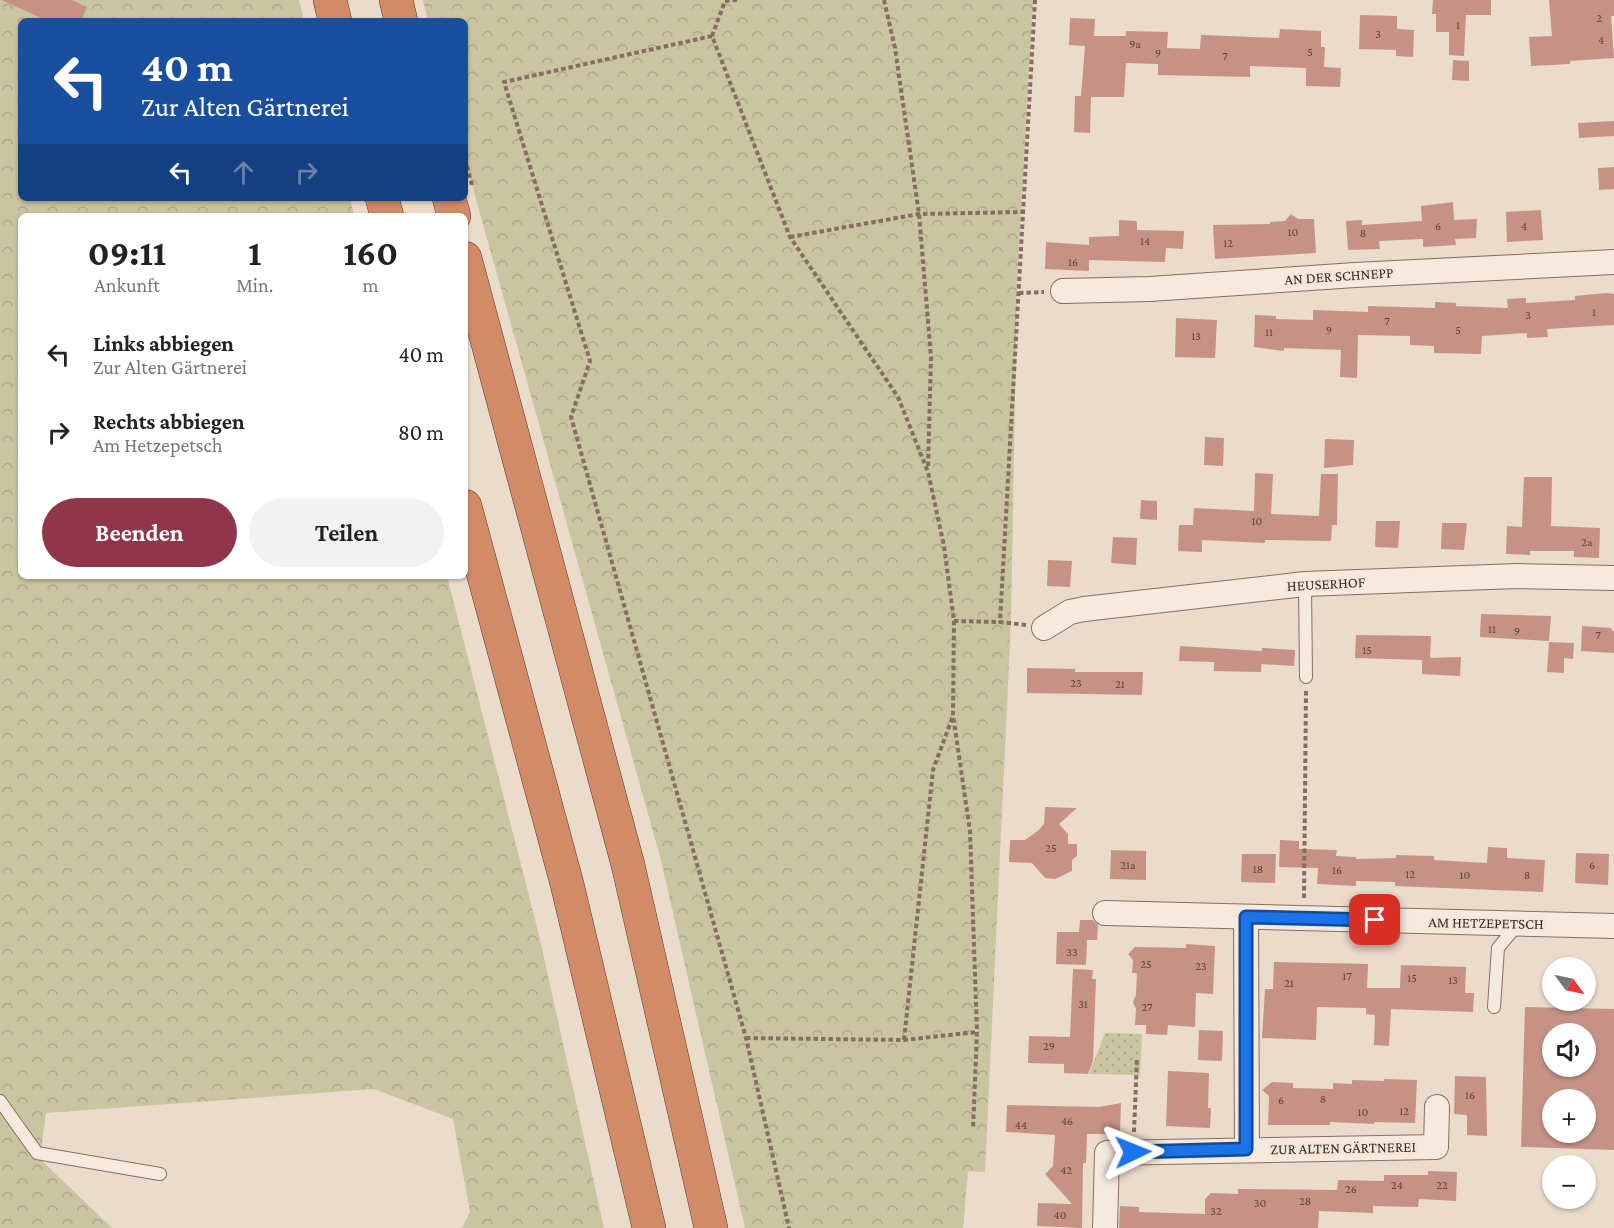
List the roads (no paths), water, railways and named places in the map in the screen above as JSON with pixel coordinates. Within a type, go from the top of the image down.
[{"type":"highway","points":[[330,0],[334,18]]},
{"type":"highway","points":[[396,0],[401,18]]},
{"type":"highway","points":[[468,269],[628,865],[711,1228]]},
{"type":"highway","points":[[468,517],[567,884],[649,1228]]},
{"type":"street","name":"AN DER SCHNEPP","points":[[1063,291],[1150,289],[1378,273],[1614,262]]},
{"type":"street","name":"HEUSERHOF","points":[[1044,628],[1070,612],[1084,609],[1305,584],[1517,576],[1614,578]]},
{"type":"street","name":"AM HETZEPETSCH","points":[[1105,914],[1614,926]]},
{"type":"street","points":[[1246,917],[1246,1149]]},
{"type":"street","name":"ZUR ALTEN GÄRTNEREI","points":[[1105,1228],[1107,1152],[1436,1146],[1437,1107]]},
{"type":"lane","points":[[1305,584],[1306,677]]},
{"type":"lane","points":[[1494,1007],[1498,948],[1518,924]]},
{"type":"lane","points":[[0,1101],[37,1153],[160,1174]]}]
